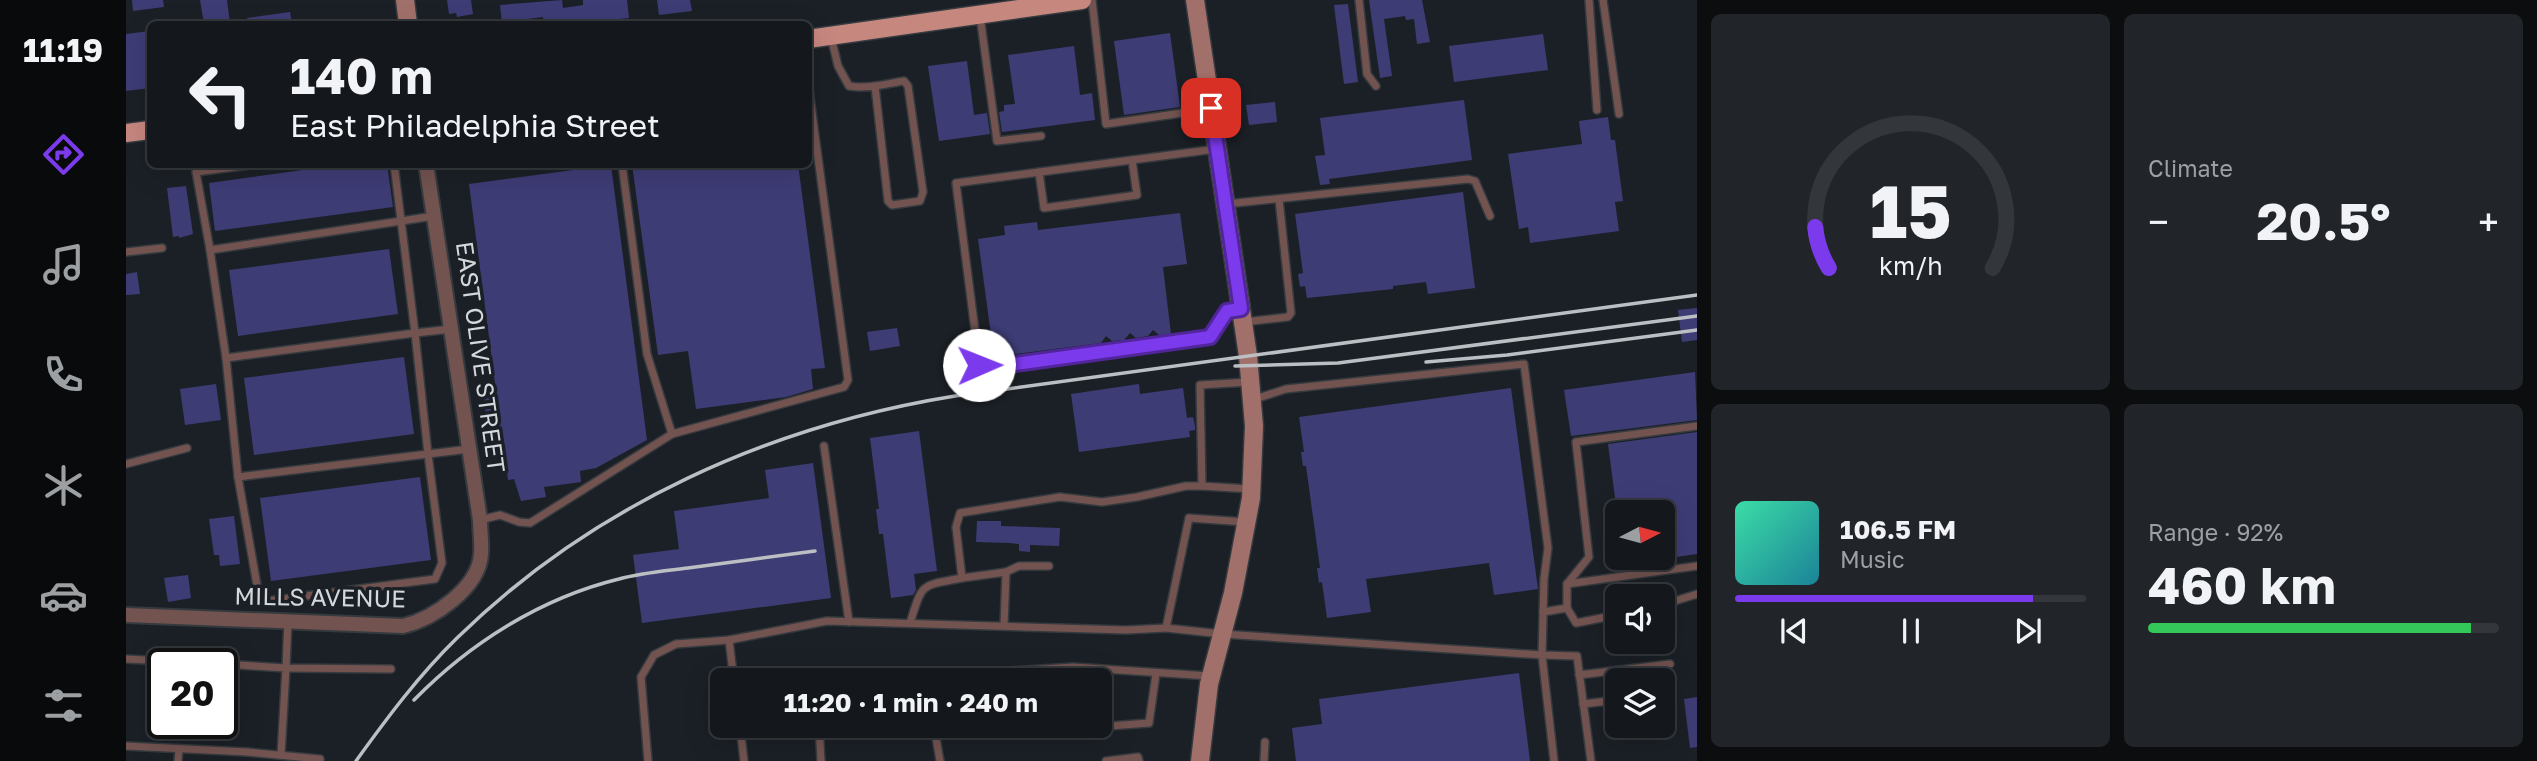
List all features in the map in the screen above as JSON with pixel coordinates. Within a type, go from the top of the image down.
[{"type":"main road","points":[[812,38],[979,8],[1082,0]]},
{"type":"main road","points":[[126,133],[147,130]]},
{"type":"street","points":[[405,0],[408,21]]},
{"type":"street","points":[[1195,0],[1242,315],[1254,426],[1252,489],[1247,522],[1233,593],[1211,676],[1200,761]]},
{"type":"street","name":"EAST OLIVE STREET","points":[[427,168],[480,520],[482,556]]},
{"type":"street","name":"MILLS AVENUE","points":[[126,615],[403,626],[432,616],[470,583],[482,556]]},
{"type":"lane","points":[[1092,0],[1106,124],[1211,108]]},
{"type":"lane","points":[[1359,0],[1367,74],[1376,86]]},
{"type":"lane","points":[[1589,0],[1597,110]]},
{"type":"lane","points":[[1603,0],[1619,114]]},
{"type":"lane","points":[[979,8],[997,141],[1041,136]]},
{"type":"lane","points":[[831,36],[838,66],[849,86],[860,88],[904,81],[908,86],[923,192],[920,201],[892,205],[888,201],[875,86]]},
{"type":"lane","points":[[480,520],[500,515],[530,523],[672,434],[844,387],[848,380],[812,116]]},
{"type":"lane","points":[[1217,149],[956,183],[979,369],[1210,337],[1227,311],[1242,315],[1287,317],[1291,313],[1279,199]]},
{"type":"lane","points":[[1039,172],[1044,208],[1137,195],[1132,160]]},
{"type":"lane","points":[[226,168],[196,172],[226,358],[239,477],[260,601],[435,579],[442,563],[394,168]]},
{"type":"lane","points":[[623,168],[648,354],[672,434]]},
{"type":"lane","points":[[1225,204],[1468,179],[1475,181],[1490,216]]},
{"type":"lane","points":[[210,250],[435,216]]},
{"type":"lane","points":[[126,252],[162,248]]},
{"type":"lane","points":[[226,358],[451,329]]},
{"type":"lane","points":[[1252,400],[1286,389],[1524,364],[1548,548],[1544,579],[1542,655],[1554,761]]},
{"type":"lane","points":[[1202,486],[1200,385],[1250,382]]},
{"type":"lane","points":[[1605,617],[1576,623],[1567,608],[1567,584],[1588,557],[1576,442],[1697,426]]},
{"type":"lane","points":[[824,446],[849,622]]},
{"type":"lane","points":[[126,464],[187,448]]},
{"type":"lane","points":[[239,477],[468,449]]},
{"type":"lane","points":[[962,578],[956,527],[960,513],[1060,497],[1102,502],[1186,486],[1252,489]]},
{"type":"lane","points":[[1166,628],[1189,518],[1247,522]]},
{"type":"lane","points":[[910,623],[921,589],[928,584],[1006,572],[1019,566],[1049,566]]},
{"type":"lane","points":[[1567,584],[1697,566]]},
{"type":"lane","points":[[1004,626],[1006,572]]},
{"type":"lane","points":[[1675,601],[1697,593]]},
{"type":"lane","points":[[1543,612],[1567,608]]},
{"type":"lane","points":[[281,755],[288,621]]},
{"type":"lane","points":[[648,761],[641,677],[654,655],[676,644],[729,640],[827,621],[1126,630],[1166,628],[1222,634],[1577,656],[1591,761]]},
{"type":"lane","points":[[729,640],[732,668]]},
{"type":"lane","points":[[126,659],[147,660]]},
{"type":"lane","points":[[1579,675],[1670,664]]},
{"type":"lane","points":[[238,665],[391,669]]},
{"type":"lane","points":[[1058,668],[1085,668]]},
{"type":"lane","points":[[1112,670],[1211,676]]},
{"type":"lane","points":[[1112,726],[1149,723],[1156,674]]},
{"type":"lane","points":[[1583,704],[1605,701]]},
{"type":"lane","points":[[741,738],[744,761]]},
{"type":"lane","points":[[820,738],[821,761]]},
{"type":"lane","points":[[936,738],[940,761]]},
{"type":"lane","points":[[1264,761],[1265,742]]},
{"type":"lane","points":[[126,746],[320,759]]},
{"type":"lane","points":[[178,761],[179,749]]},
{"type":"lane","points":[[1106,761],[1139,757],[1139,761]]},
{"type":"building","points":[[132,0],[163,0],[164,7],[133,11]]},
{"type":"building","points":[[200,0],[227,0],[230,21],[204,21]]},
{"type":"building","points":[[447,0],[471,0],[473,14],[457,17],[456,13],[449,14]]},
{"type":"building","points":[[562,0],[563,8],[583,5],[583,0],[627,0],[629,18],[544,21],[543,17],[502,21],[500,5]]},
{"type":"building","points":[[657,0],[690,0],[692,11],[659,15]]},
{"type":"building","points":[[1369,0],[1422,0],[1430,42],[1417,44],[1414,19],[1406,20],[1405,16],[1384,19],[1392,76],[1380,78]]},
{"type":"building","points":[[1348,4],[1358,82],[1344,84],[1334,5]]},
{"type":"building","points":[[290,12],[292,21],[248,21],[247,18]]},
{"type":"building","points":[[147,31],[147,88],[126,91],[126,34]]},
{"type":"building","points":[[1170,33],[1180,107],[1124,115],[1114,41]]},
{"type":"building","points":[[1543,34],[1548,70],[1454,82],[1449,46]]},
{"type":"building","points":[[1074,46],[1080,95],[1092,93],[1095,120],[1002,132],[999,112],[1004,111],[1004,105],[1015,104],[1008,55]]},
{"type":"building","points":[[967,61],[974,115],[987,113],[990,134],[939,141],[928,66]]},
{"type":"building","points":[[1464,100],[1472,160],[1329,179],[1330,184],[1320,185],[1315,156],[1325,155],[1320,118]]},
{"type":"building","points":[[1275,102],[1277,122],[1249,125],[1246,105]]},
{"type":"building","points":[[1608,117],[1611,140],[1615,140],[1623,201],[1615,202],[1619,231],[1530,243],[1528,227],[1519,229],[1508,154],[1582,144],[1579,121]]},
{"type":"building","points":[[317,168],[388,168],[393,207],[215,231],[209,183]]},
{"type":"building","points":[[589,168],[611,168],[647,440],[596,468],[580,471],[581,482],[544,487],[546,497],[521,501],[514,479],[508,480],[504,450],[491,451],[483,393],[496,391],[469,184]]},
{"type":"building","points":[[633,168],[799,168],[825,368],[811,369],[813,389],[786,397],[696,409],[688,351],[658,355]]},
{"type":"building","points":[[186,186],[193,234],[173,237],[167,188]]},
{"type":"building","points":[[1463,192],[1475,288],[1428,294],[1426,282],[1393,286],[1393,289],[1307,298],[1305,286],[1300,287],[1298,274],[1303,273],[1295,214]]},
{"type":"building","points":[[1180,213],[1187,264],[1163,267],[1171,334],[1159,335],[1153,330],[1148,336],[1136,338],[1130,333],[1124,340],[1112,341],[1106,336],[1101,343],[994,357],[978,239],[1005,235],[1004,226],[1037,222],[1038,230]]},
{"type":"building","points":[[389,249],[398,314],[238,336],[229,270]]},
{"type":"building","points":[[137,272],[140,294],[126,295],[126,274]]},
{"type":"building","points":[[1697,308],[1697,340],[1682,342],[1678,310]]},
{"type":"building","points":[[897,328],[900,346],[870,351],[867,332]]},
{"type":"building","points":[[404,357],[414,434],[254,455],[244,378]]},
{"type":"building","points":[[1695,372],[1697,420],[1571,436],[1564,390]]},
{"type":"building","points":[[216,384],[221,420],[185,425],[180,389]]},
{"type":"building","points":[[1139,384],[1140,394],[1183,388],[1187,418],[1193,417],[1195,426],[1195,430],[1189,431],[1190,437],[1079,452],[1071,394]]},
{"type":"building","points":[[1511,388],[1538,589],[1494,595],[1489,563],[1366,579],[1371,612],[1327,618],[1322,582],[1319,583],[1317,568],[1320,568],[1306,466],[1303,466],[1301,452],[1304,452],[1299,417]]},
{"type":"building","points":[[919,431],[937,571],[914,574],[916,590],[913,595],[891,598],[883,534],[879,534],[876,509],[879,509],[870,438]]},
{"type":"building","points":[[1697,432],[1697,554],[1675,557],[1675,500],[1615,500],[1608,444]]},
{"type":"building","points":[[813,463],[831,598],[642,623],[633,555],[679,549],[674,511],[769,498],[765,470]]},
{"type":"building","points":[[420,477],[431,560],[271,581],[260,498]]},
{"type":"building","points":[[234,516],[240,564],[220,566],[219,555],[214,555],[209,519]]},
{"type":"building","points":[[977,521],[1001,521],[1001,526],[1060,528],[1059,546],[1030,545],[1030,552],[1019,551],[1019,544],[976,542]]},
{"type":"building","points":[[188,575],[191,598],[168,602],[164,578]]},
{"type":"building","points":[[1519,673],[1530,761],[1296,761],[1292,728],[1322,724],[1319,699]]},
{"type":"building","points":[[1697,697],[1697,747],[1690,748],[1684,699]]},
{"type":"railway","points":[[356,761],[392,713],[457,638],[510,591],[566,548],[625,511],[687,478],[818,428],[955,396],[1697,295]]},
{"type":"railway","points":[[1235,366],[1338,363],[1697,316]]},
{"type":"railway","points":[[1426,362],[1507,355],[1697,330]]},
{"type":"railway","points":[[414,700],[459,660],[508,625],[590,587],[644,574],[815,551]]},
{"type":"route","points":[[979,365],[979,369],[1210,337],[1227,311],[1241,309],[1211,108]]}]
